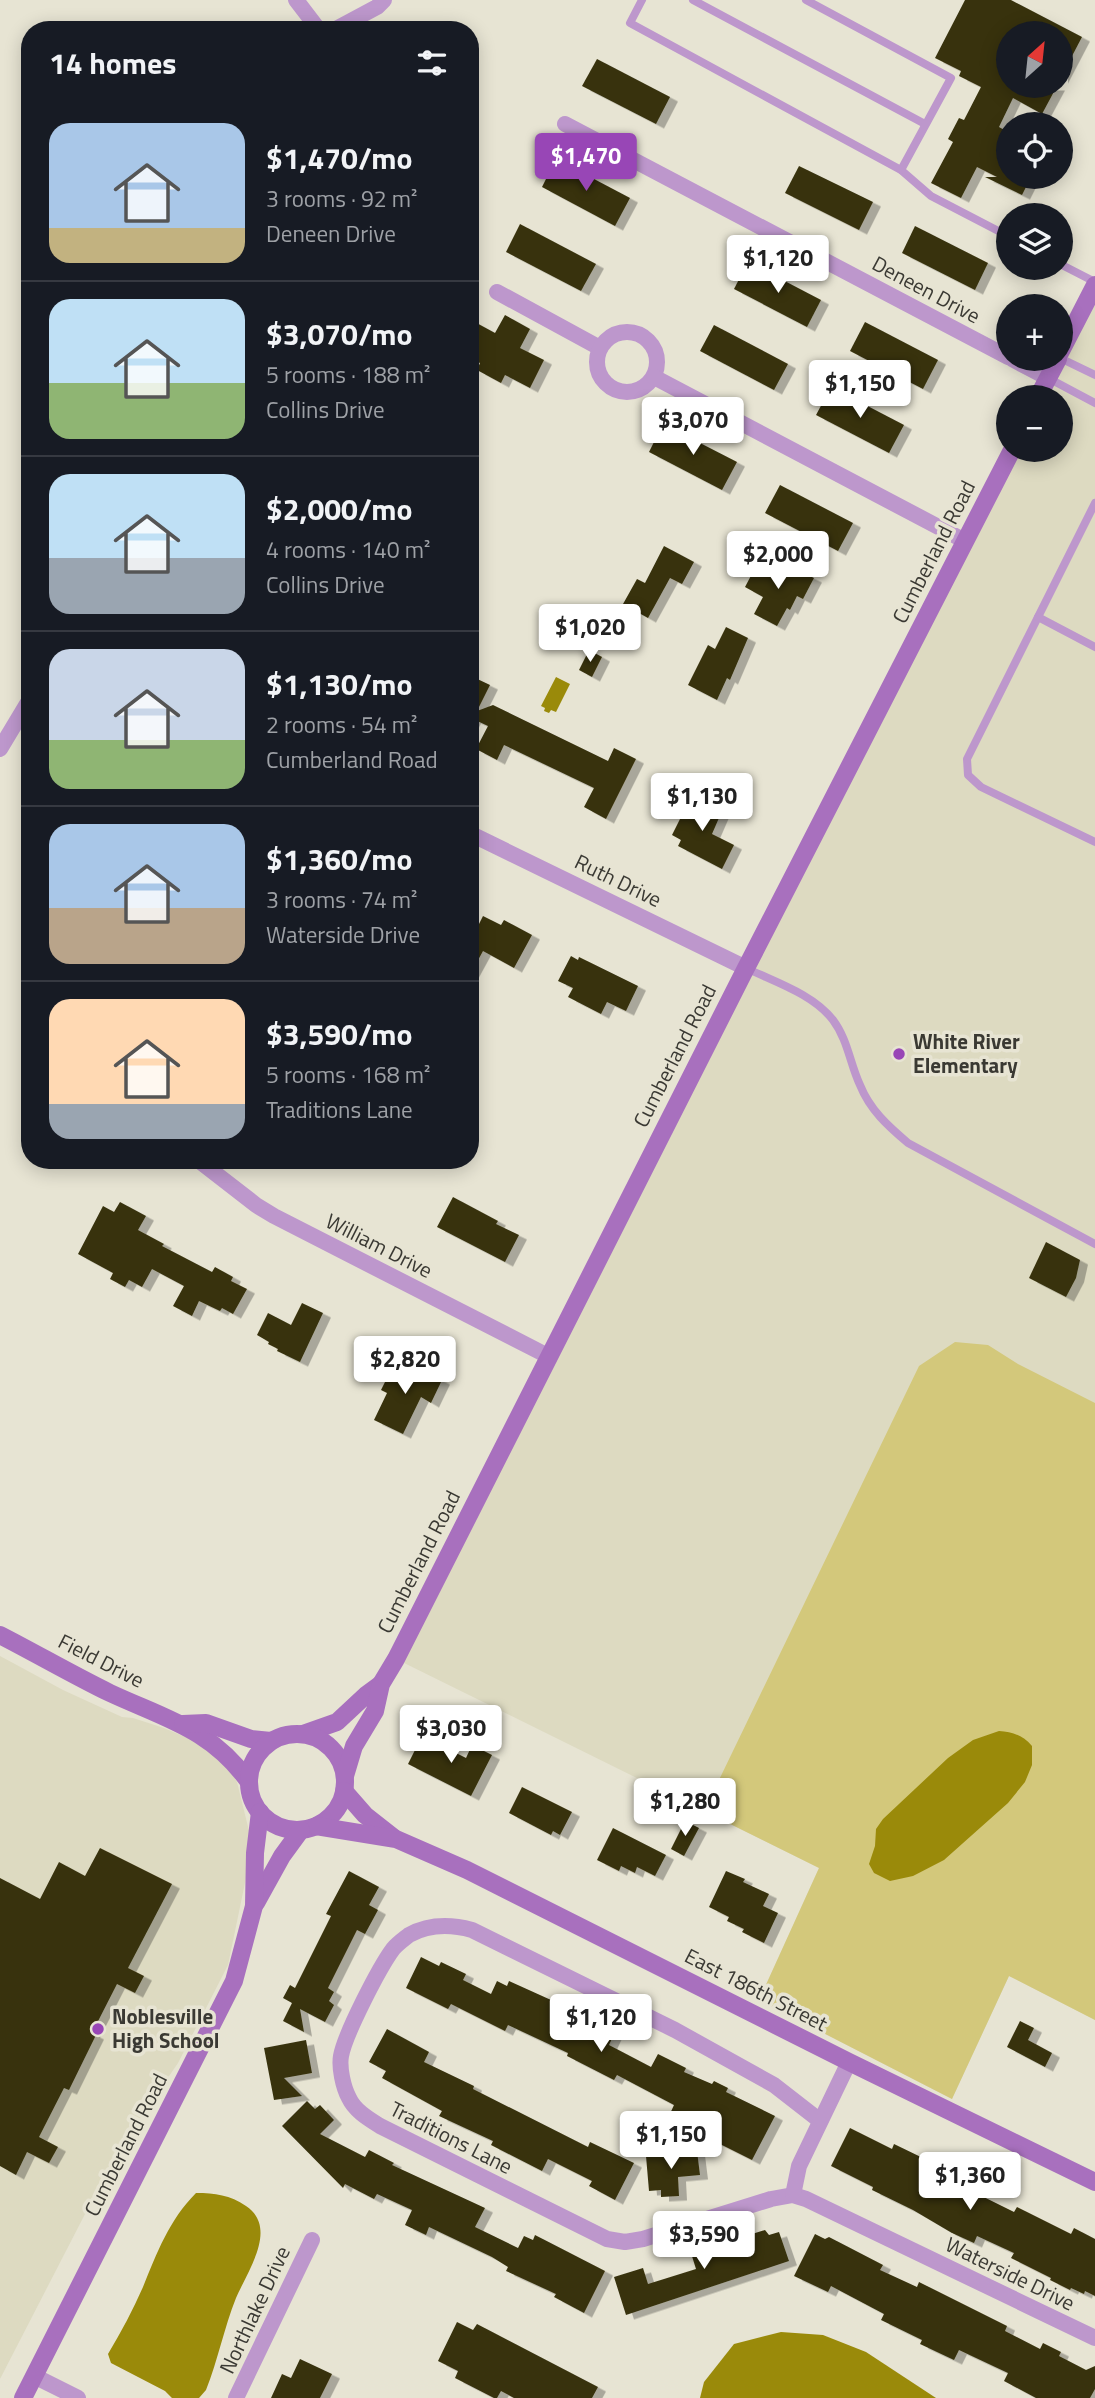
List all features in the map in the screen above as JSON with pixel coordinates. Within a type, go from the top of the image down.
[{"type":"street","points":[[296,0],[312,21]]},
{"type":"street","points":[[351,21],[377,7],[384,0]]},
{"type":"street","name":"Deneen Drive","points":[[565,124],[996,351]]},
{"type":"street","points":[[1073,330],[1095,284]]},
{"type":"street","points":[[497,292],[600,348]]},
{"type":"street","points":[[632,332],[641,335],[649,341],[657,358],[654,377],[640,389],[622,392],[613,389],[600,376],[597,367],[600,348],[614,335],[632,332]]},
{"type":"street","name":"Deneen Drive","points":[[1035,371],[1048,378]]},
{"type":"street","points":[[1044,385],[1052,371]]},
{"type":"street","points":[[654,377],[965,541]]},
{"type":"street","name":"Cumberland Road","points":[[344,1783],[354,1746],[375,1711],[381,1684],[1006,462]]},
{"type":"street","points":[[0,749],[21,714]]},
{"type":"street","name":"Ruth Drive","points":[[479,838],[746,968]]},
{"type":"street","name":"William Drive","points":[[209,1169],[274,1216],[548,1356]]},
{"type":"street","name":"Field Drive","points":[[0,1635],[110,1693],[183,1724]]},
{"type":"street","name":"Cumberland Road","points":[[303,1734],[337,1723],[381,1684]]},
{"type":"street","points":[[183,1724],[206,1723],[251,1739],[271,1741]]},
{"type":"street","points":[[183,1724],[222,1750],[249,1782]]},
{"type":"street","points":[[303,1734],[318,1739],[331,1748],[340,1761],[344,1783],[334,1812],[309,1828],[286,1828],[271,1823],[260,1812],[252,1798],[249,1782],[251,1766],[259,1752],[271,1741],[286,1735],[303,1734]]},
{"type":"street","name":"East 186th Street","points":[[344,1783],[365,1815],[396,1839],[467,1870],[1095,2182]]},
{"type":"street","name":"Cumberland Road","points":[[23,2398],[234,1981],[254,1906],[255,1853],[260,1812]]},
{"type":"street","name":"Cumberland Road","points":[[254,1906],[282,1856],[309,1828]]},
{"type":"street","name":"East 186th Street","points":[[309,1828],[396,1839]]},
{"type":"street","name":"Traditions Lane","points":[[793,2195],[771,2199],[643,2239],[625,2242],[607,2239],[380,2126],[361,2113],[349,2098],[342,2073],[341,2057],[346,2039],[394,1947],[424,1929],[441,1925],[460,1927],[472,1930],[675,2030],[774,2085],[819,2120]]},
{"type":"street","points":[[793,2195],[799,2166],[849,2062]]},
{"type":"street","name":"Waterside Drive","points":[[793,2195],[1095,2338]]},
{"type":"street","name":"Northlake Drive","points":[[236,2398],[312,2240]]},
{"type":"street","points":[[34,2376],[78,2398]]},
{"type":"lane","points":[[642,0],[630,23],[901,170],[931,196],[996,230]]},
{"type":"lane","points":[[694,0],[925,124]]},
{"type":"lane","points":[[806,0],[951,78],[901,170]]},
{"type":"lane","points":[[1073,271],[1095,284]]},
{"type":"lane","points":[[1073,364],[1095,375]]},
{"type":"lane","points":[[1048,378],[1095,403]]},
{"type":"lane","points":[[1095,503],[967,759],[968,775],[982,787],[1095,842]]},
{"type":"lane","points":[[1038,617],[1095,647]]},
{"type":"lane","points":[[746,968],[802,995],[820,1006],[833,1019],[844,1037],[859,1085],[872,1108],[887,1126],[908,1143],[1095,1244]]},
{"type":"shaded area","name":"White River Elementary","points":[[1095,285],[1095,2020],[1009,1976],[952,2099],[759,2000],[819,1868],[396,1659],[1005,462],[1073,462],[1073,385],[1044,385],[1051,371],[1073,371],[1073,328]]},
{"type":"shaded area","points":[[556,677],[570,684],[556,712],[551,710],[549,713],[541,706]]},
{"type":"shaded area","points":[[955,1342],[988,1345],[1018,1364],[1095,1403],[1095,2020],[1009,1976],[952,2099],[759,2000],[819,1868],[704,1811],[919,1366]]},
{"type":"shaded area","name":"Noblesville High School","points":[[0,1656],[63,1690],[122,1717],[164,1728],[209,1747],[225,1763],[237,1782],[250,1835],[247,1873],[228,1965],[178,2063],[117,2152],[0,2379]]},
{"type":"shaded area","points":[[999,1731],[1017,1735],[1032,1746],[1032,1765],[1025,1782],[1008,1803],[944,1860],[913,1876],[890,1881],[874,1873],[869,1864],[875,1846],[876,1829],[883,1819],[948,1758],[973,1740]]},
{"type":"shaded area","points":[[196,2193],[222,2195],[246,2206],[255,2215],[260,2226],[260,2238],[253,2263],[232,2309],[206,2390],[199,2398],[172,2398],[165,2391],[111,2363],[108,2354],[135,2304],[165,2237],[178,2214]]},
{"type":"shaded area","points":[[781,2332],[823,2335],[866,2352],[936,2398],[700,2398],[704,2382],[734,2344]]},
{"type":"building","points":[[965,0],[1011,0],[1051,21],[996,21],[996,98],[1013,98],[1006,112],[996,112],[996,176],[977,167],[961,198],[931,183],[953,142],[948,139],[959,118],[964,120],[981,87],[959,76],[961,71],[935,58]]},
{"type":"building","points":[[1073,32],[1082,37],[1073,54]]},
{"type":"building","points":[[597,59],[670,97],[656,124],[582,86]]},
{"type":"building","points":[[1013,98],[1051,98],[1043,112]]},
{"type":"building","points":[[556,159],[630,198],[615,226],[542,187]]},
{"type":"building","points":[[799,166],[873,202],[859,230],[785,193]]},
{"type":"building","points":[[1010,189],[1025,189],[1022,195]]},
{"type":"building","points":[[520,224],[596,264],[581,291],[506,252]]},
{"type":"building","points":[[915,226],[988,263],[975,290],[902,253]]},
{"type":"building","points":[[748,262],[821,300],[807,327],[734,289]]},
{"type":"building","points":[[505,315],[530,329],[520,348],[544,360],[530,388],[505,375],[501,383],[479,371],[479,324],[495,333]]},
{"type":"building","points":[[865,322],[938,360],[923,389],[850,351]]},
{"type":"building","points":[[714,325],[788,364],[774,390],[700,351]]},
{"type":"building","points":[[831,387],[904,425],[889,453],[816,415]]},
{"type":"building","points":[[663,424],[737,462],[722,490],[649,452]]},
{"type":"building","points":[[780,485],[853,523],[838,551],[765,513]]},
{"type":"building","points":[[664,546],[694,562],[682,584],[670,578],[648,618],[623,604],[637,579],[645,583]]},
{"type":"building","points":[[781,562],[814,578],[803,599],[797,596],[777,626],[754,614],[763,597],[745,587],[755,568],[773,577]]},
{"type":"building","points":[[726,627],[748,638],[730,680],[727,678],[717,700],[688,685],[708,645],[715,649]]},
{"type":"building","points":[[589,650],[602,657],[592,677],[579,670]]},
{"type":"building","points":[[479,680],[490,685],[479,707]]},
{"type":"building","points":[[493,705],[608,761],[614,748],[636,759],[606,819],[584,807],[594,788],[504,745],[497,760],[479,751],[479,743],[488,726],[479,722],[479,710]]},
{"type":"building","points":[[692,795],[722,811],[712,834],[734,845],[722,869],[678,846],[681,840],[672,835]]},
{"type":"building","points":[[483,916],[501,925],[504,920],[532,935],[514,968],[483,951],[479,958],[479,924]]},
{"type":"building","points":[[571,956],[578,960],[579,957],[638,986],[626,1011],[607,1002],[601,1014],[568,997],[573,988],[558,981]]},
{"type":"building","points":[[453,1197],[519,1235],[505,1262],[437,1227]]},
{"type":"building","points":[[120,1202],[146,1216],[138,1230],[212,1272],[215,1267],[233,1277],[231,1281],[247,1289],[233,1314],[199,1301],[192,1316],[173,1306],[184,1286],[152,1269],[142,1287],[129,1280],[125,1287],[110,1279],[113,1273],[78,1254],[103,1206],[114,1212]]},
{"type":"building","points":[[1046,1242],[1080,1260],[1076,1278],[1066,1297],[1029,1278]]},
{"type":"building","points":[[302,1303],[323,1313],[300,1362],[277,1351],[278,1349],[257,1335],[268,1313],[291,1325]]},
{"type":"building","points":[[403,1361],[442,1380],[431,1403],[421,1397],[403,1434],[374,1420],[387,1393],[381,1390],[389,1374],[396,1377]]},
{"type":"building","points":[[422,1736],[466,1758],[472,1745],[492,1755],[471,1796],[408,1764]]},
{"type":"building","points":[[522,1787],[572,1812],[560,1835],[553,1831],[551,1835],[509,1813]]},
{"type":"building","points":[[685,1821],[699,1828],[684,1856],[671,1849]]},
{"type":"building","points":[[613,1828],[666,1855],[655,1876],[637,1867],[635,1873],[621,1866],[619,1871],[597,1860]]},
{"type":"building","points":[[100,1848],[172,1884],[128,1968],[144,1976],[135,1993],[117,1984],[92,2033],[96,2035],[69,2090],[64,2088],[39,2137],[58,2147],[49,2163],[27,2152],[16,2175],[0,2166],[0,1878],[40,1899],[59,1862],[85,1876]]},
{"type":"building","points":[[349,1871],[379,1887],[369,1905],[378,1910],[365,1934],[357,1930],[328,1988],[334,1992],[329,2001],[334,2005],[325,2022],[300,2009],[304,2032],[283,2021],[292,2003],[283,1998],[290,1985],[295,1988],[331,1916],[326,1914]]},
{"type":"building","points":[[726,1871],[769,1894],[763,1906],[778,1913],[764,1943],[742,1932],[744,1929],[727,1921],[729,1917],[709,1907]]},
{"type":"building","points":[[421,1957],[439,1966],[441,1962],[466,1974],[463,1980],[491,1994],[497,1981],[507,1986],[509,1981],[615,2032],[609,2045],[651,2067],[658,2054],[686,2068],[684,2072],[712,2084],[714,2081],[728,2088],[726,2092],[775,2116],[752,2160],[668,2118],[674,2105],[617,2075],[614,2080],[567,2056],[568,2053],[508,2025],[505,2031],[451,2004],[448,2009],[406,1988]]},
{"type":"building","points":[[1020,2021],[1034,2028],[1028,2040],[1052,2053],[1045,2067],[1007,2047]]},
{"type":"building","points":[[387,2029],[429,2052],[424,2062],[474,2086],[473,2089],[588,2147],[590,2142],[634,2163],[615,2200],[589,2186],[592,2181],[548,2159],[542,2171],[491,2145],[493,2141],[439,2116],[442,2111],[382,2078],[386,2071],[369,2062]]},
{"type":"building","points":[[306,2040],[312,2073],[284,2078],[302,2096],[274,2100],[264,2048]]},
{"type":"building","points":[[307,2101],[315,2109],[320,2105],[334,2120],[320,2134],[365,2157],[369,2150],[394,2163],[392,2165],[485,2208],[475,2227],[518,2248],[524,2236],[533,2240],[535,2235],[605,2271],[584,2313],[554,2297],[556,2294],[506,2271],[508,2267],[492,2257],[429,2227],[426,2235],[405,2225],[412,2210],[377,2194],[374,2199],[345,2184],[343,2188],[282,2126]]},
{"type":"building","points":[[850,2128],[892,2149],[894,2144],[927,2160],[923,2167],[1014,2212],[1017,2207],[1071,2234],[1074,2228],[1095,2239],[1095,2296],[1085,2291],[1084,2294],[1071,2288],[1070,2290],[1050,2280],[1051,2278],[1011,2258],[1014,2253],[977,2236],[974,2243],[952,2233],[831,2166]]},
{"type":"building","points":[[697,2151],[700,2175],[678,2177],[679,2196],[661,2197],[661,2190],[649,2191],[646,2156]]},
{"type":"building","points":[[765,2230],[769,2235],[779,2232],[789,2261],[626,2315],[614,2277],[643,2268],[648,2284],[696,2269],[691,2253]]},
{"type":"building","points":[[815,2234],[825,2239],[829,2237],[883,2265],[880,2270],[917,2287],[919,2282],[1007,2326],[1005,2331],[1040,2349],[1043,2343],[1061,2352],[1059,2356],[1086,2370],[1095,2366],[1095,2389],[1090,2398],[1036,2398],[1004,2381],[1008,2373],[959,2350],[954,2360],[920,2344],[922,2340],[881,2320],[884,2314],[831,2286],[828,2292],[794,2276]]},
{"type":"building","points":[[457,2322],[473,2330],[477,2324],[598,2387],[592,2398],[514,2398],[501,2391],[497,2398],[494,2398],[455,2378],[458,2371],[438,2361]]},
{"type":"building","points":[[300,2359],[332,2374],[320,2398],[271,2398],[282,2374],[291,2378]]},
{"type":"place","name":"White River Elementary","points":[[899,1054]]},
{"type":"place","name":"Noblesville High School","points":[[98,2029]]}]
